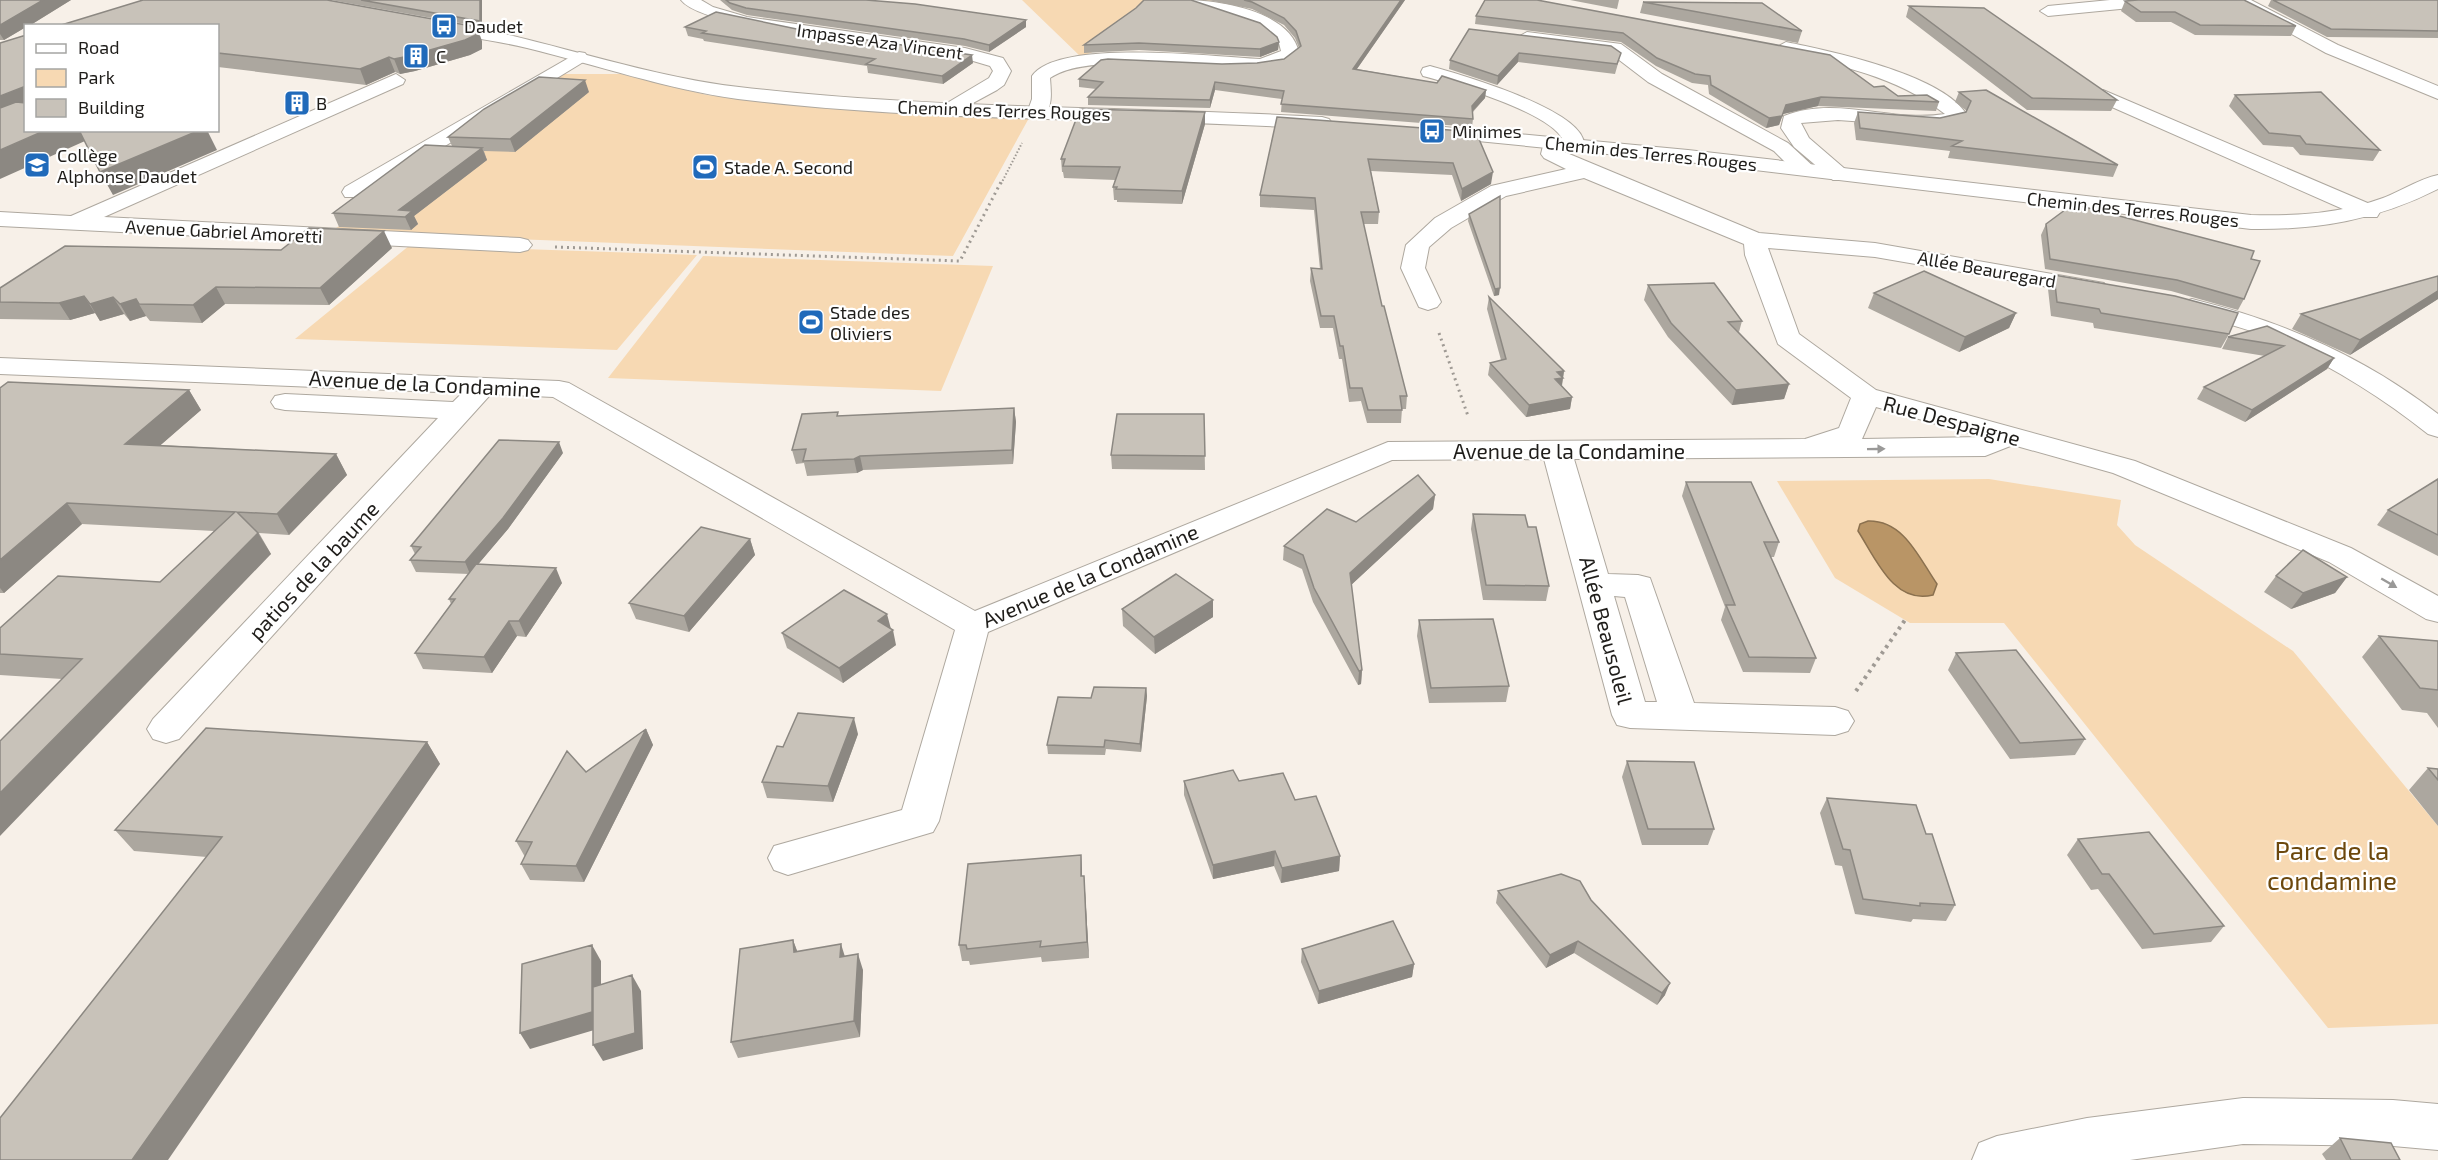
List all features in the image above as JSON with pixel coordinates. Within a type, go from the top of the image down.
[{"type":"street","name":"Impasse Aza Vincent","points":[[689,0],[713,13],[745,22],[965,53],[997,62],[1002,71],[997,81],[949,110]]},
{"type":"street","points":[[1037,113],[1043,93],[1039,82],[1041,76],[1047,70],[1062,63],[1116,58],[1260,64],[1282,59],[1290,53],[1291,45],[1287,37],[1279,30],[1238,13],[1192,0]]},
{"type":"street","points":[[2048,11],[2161,0]]},
{"type":"street","points":[[2238,0],[2332,49],[2438,93]]},
{"type":"street","name":"Chemin des Terres Rouges","points":[[412,21],[506,38],[668,81],[738,93],[949,110],[1216,117],[1345,125]]},
{"type":"street","points":[[1514,35],[1615,48],[1655,78],[1781,147],[1800,162],[1805,170]]},
{"type":"street","points":[[1766,43],[1858,63],[1921,91],[1955,112],[1953,118],[1936,121],[1820,114],[1798,116],[1791,120],[1790,130],[1796,138],[1841,175]]},
{"type":"street","points":[[353,192],[579,57]]},
{"type":"street","points":[[1430,72],[1475,85],[1534,111],[1564,129],[1574,140],[1563,143],[1551,154],[1586,171],[1755,240]]},
{"type":"street","points":[[72,223],[396,80]]},
{"type":"street","points":[[2103,96],[2369,212]]},
{"type":"street","name":"Chemin des Terres Rouges","points":[[1418,130],[1563,143],[1805,170],[2232,221],[2314,221],[2369,212],[2438,181]]},
{"type":"street","points":[[1428,303],[1413,268],[1418,245],[1443,223],[1499,191],[1586,171]]},
{"type":"street","name":"Avenue Gabriel Amoretti","points":[[0,219],[520,246]]},
{"type":"street","name":"Allée Beauregard","points":[[1755,240],[1875,250],[2114,291]]},
{"type":"street","name":"Rue Despaigne","points":[[1755,240],[1757,255],[1787,338],[1866,396],[2124,467],[2340,555],[2438,611]]},
{"type":"street","points":[[2171,301],[2263,327],[2360,372],[2409,405],[2438,429]]},
{"type":"street","name":"Avenue de la Condamine","points":[[0,366],[559,389],[973,625],[1388,451],[1985,447],[2010,436]]},
{"type":"street","name":"patios de la baume","points":[[166,729],[484,386]]},
{"type":"street","points":[[1797,450],[1851,434],[1866,396]]},
{"type":"street","points":[[285,402],[460,411]]},
{"type":"street","name":"Allée Beausoleil","points":[[1557,451],[1630,715],[1835,721]]},
{"type":"street","points":[[1594,585],[1638,586],[1680,717]]},
{"type":"street","points":[[788,858],[919,821],[973,625]]},
{"type":"street","points":[[1997,1160],[2087,1142],[2243,1121],[2393,1123],[2438,1127]]},
{"type":"path","points":[[520,246],[960,261],[1037,113]]},
{"type":"path","points":[[1428,303],[1480,451]]},
{"type":"path","points":[[1835,721],[1905,620]]},
{"type":"green space","points":[[1022,0],[1213,0],[1081,57]]},
{"type":"green space","name":"Stade A. Second","points":[[556,74],[621,74],[707,95],[914,114],[1029,118],[953,256],[330,232],[453,150]]},
{"type":"green space","points":[[410,245],[697,255],[617,350],[295,339]]},
{"type":"green space","name":"Stade des Oliviers","points":[[703,256],[993,266],[941,391],[608,378]]},
{"type":"green space","name":"Parc de la condamine","points":[[1989,479],[2121,500],[2117,525],[2135,545],[2293,651],[2438,826],[2438,1024],[2328,1028],[2004,623],[1910,623],[1835,578],[1777,481]]},
{"type":"shaded area","points":[[1868,521],[1881,522],[1891,527],[1909,542],[1937,584],[1933,595],[1919,596],[1907,593],[1897,587],[1888,577],[1858,531],[1860,524]]},
{"type":"building","points":[[0,0],[43,0],[0,25]]},
{"type":"building","points":[[143,0],[327,0],[477,27],[476,35],[465,40],[409,56],[394,59],[389,57],[360,69],[219,53],[219,24],[65,24]]},
{"type":"building","points":[[361,0],[480,0],[480,21]]},
{"type":"building","points":[[726,0],[866,0],[915,4],[1026,20],[989,45],[964,39],[746,8]]},
{"type":"building","points":[[1144,0],[1191,0],[1260,23],[1277,37],[1279,42],[1260,49],[1139,43],[1084,45]]},
{"type":"building","points":[[1244,0],[1401,0],[1353,69],[1437,83],[1442,76],[1486,90],[1472,106],[1473,119],[1281,104],[1284,91],[1215,82],[1210,100],[1088,97],[1103,82],[1079,79],[1101,60],[1257,63],[1284,59],[1301,46],[1296,31],[1284,18]]},
{"type":"building","points":[[1485,0],[1537,0],[1830,55],[1874,87],[1884,86],[1898,96],[1927,95],[1939,102],[1821,97],[1786,105],[1782,116],[1769,118],[1711,85],[1710,76],[1695,74],[1657,58],[1623,33],[1476,16]]},
{"type":"building","points":[[2244,0],[2296,26],[2200,25],[2175,12],[2141,12],[2125,1]]},
{"type":"building","points":[[2273,0],[2438,0],[2438,31],[2331,29]]},
{"type":"building","points":[[1643,2],[1762,3],[1802,31]]},
{"type":"building","points":[[1909,6],[1984,8],[2117,100],[2032,98]]},
{"type":"building","points":[[716,12],[811,32],[972,55],[942,76],[866,64],[875,59],[702,33],[706,31],[685,27]]},
{"type":"building","points":[[1469,29],[1611,46],[1621,53],[1617,64],[1519,53],[1498,76],[1450,60]]},
{"type":"building","points":[[24,36],[24,87],[0,96],[0,43]]},
{"type":"building","points":[[539,77],[585,80],[510,139],[448,137],[484,109]]},
{"type":"building","points":[[1986,90],[2118,165],[1952,146],[1962,141],[1860,128],[1858,112],[1940,118],[1966,112],[1971,101],[1959,92]]},
{"type":"building","points":[[2321,92],[2380,150],[2306,144],[2300,136],[2269,133],[2235,95]]},
{"type":"building","points":[[16,102],[24,103],[24,132],[41,132],[0,150],[0,108]]},
{"type":"building","points":[[1080,109],[1205,112],[1182,191],[1116,189],[1117,187],[1113,187],[1120,167],[1063,166],[1065,159],[1061,159]]},
{"type":"building","points":[[1277,117],[1476,132],[1493,172],[1462,189],[1453,163],[1368,159],[1379,212],[1361,212],[1382,306],[1384,306],[1407,396],[1400,396],[1402,410],[1368,410],[1362,388],[1350,388],[1343,346],[1340,346],[1334,316],[1321,316],[1311,268],[1322,269],[1315,198],[1260,195]]},
{"type":"building","points":[[80,132],[195,132],[100,172]]},
{"type":"building","points":[[425,145],[482,148],[399,210],[412,211],[405,217],[333,213]]},
{"type":"building","points":[[1500,196],[1500,288],[1495,289],[1469,214]]},
{"type":"building","points":[[2073,204],[2254,251],[2251,259],[2260,261],[2244,299],[2177,280],[2050,259],[2046,224]]},
{"type":"building","points":[[309,228],[384,231],[320,288],[216,287],[193,305],[139,304],[136,299],[120,304],[113,297],[90,304],[84,296],[59,303],[0,302],[0,288],[65,246],[281,250]]},
{"type":"building","points":[[1924,271],[2016,313],[1965,337],[1874,293]]},
{"type":"building","points":[[2054,275],[2175,296],[2238,313],[2229,334],[2101,313],[2099,309],[2057,302]]},
{"type":"building","points":[[2438,276],[2438,291],[2360,340],[2301,314]]},
{"type":"building","points":[[1714,283],[1742,321],[1728,322],[1789,384],[1736,390],[1671,323],[1648,285]]},
{"type":"building","points":[[1489,297],[1564,371],[1557,372],[1563,378],[1555,379],[1572,397],[1529,405],[1490,363],[1506,359]]},
{"type":"building","points":[[2267,326],[2334,358],[2252,410],[2204,387],[2284,346],[2228,337]]},
{"type":"building","points":[[8,382],[189,390],[125,444],[336,454],[277,514],[237,512],[258,533],[0,793],[0,741],[82,659],[0,654],[0,628],[58,576],[160,582],[235,512],[67,503],[0,560],[0,388]]},
{"type":"building","points":[[1014,408],[1012,450],[860,456],[854,459],[803,461],[806,449],[792,450],[802,414],[838,412],[837,416]]},
{"type":"building","points":[[1117,414],[1204,414],[1205,456],[1111,455]]},
{"type":"building","points":[[499,440],[559,442],[503,518],[465,562],[410,560],[421,547],[411,546]]},
{"type":"building","points":[[1418,475],[1435,495],[1350,573],[1362,670],[1359,671],[1314,588],[1303,555],[1284,546],[1327,509],[1356,522]]},
{"type":"building","points":[[2438,479],[2438,535],[2388,510]]},
{"type":"building","points":[[1686,482],[1751,482],[1779,542],[1764,542],[1816,658],[1749,657],[1726,605],[1735,605]]},
{"type":"building","points":[[1473,514],[1525,515],[1528,527],[1536,527],[1549,586],[1486,585]]},
{"type":"building","points":[[701,527],[750,539],[684,616],[629,603]]},
{"type":"building","points":[[2303,550],[2347,577],[2303,593],[2276,576]]},
{"type":"building","points":[[476,564],[556,568],[519,621],[509,621],[484,657],[415,653],[455,599],[449,599]]},
{"type":"building","points":[[1176,574],[1213,600],[1154,637],[1122,609]]},
{"type":"building","points":[[844,590],[887,614],[878,621],[893,630],[839,668],[782,633]]},
{"type":"building","points":[[1493,619],[1509,686],[1431,688],[1419,620]]},
{"type":"building","points":[[2379,636],[2438,641],[2438,690],[2420,688]]},
{"type":"building","points":[[2016,650],[2085,739],[2020,743],[1956,653]]},
{"type":"building","points":[[1094,687],[1146,688],[1140,744],[1105,740],[1104,747],[1047,745],[1058,697],[1091,698]]},
{"type":"building","points":[[798,713],[854,718],[828,786],[762,782],[777,746],[783,747]]},
{"type":"building","points":[[206,728],[427,742],[132,1160],[0,1160],[0,1118],[222,837],[115,830]]},
{"type":"building","points":[[646,729],[576,866],[521,864],[532,842],[516,841],[567,751],[586,772]]},
{"type":"building","points":[[1627,761],[1694,762],[1714,829],[1648,829]]},
{"type":"building","points":[[2428,768],[2438,769],[2438,780]]},
{"type":"building","points":[[1233,770],[1239,781],[1283,773],[1295,800],[1316,796],[1340,856],[1282,868],[1275,851],[1213,865],[1184,781]]},
{"type":"building","points":[[1827,798],[1916,805],[1926,834],[1932,834],[1955,905],[1920,903],[1920,906],[1863,899],[1850,850],[1843,849]]},
{"type":"building","points":[[2149,832],[2224,926],[2154,934],[2109,874],[2102,874],[2078,839]]},
{"type":"building","points":[[1081,855],[1087,942],[1040,947],[1041,941],[967,949],[966,945],[959,945],[968,864]]},
{"type":"building","points":[[1561,874],[1580,881],[1591,900],[1670,983],[1662,993],[1578,941],[1550,955],[1498,891]]},
{"type":"building","points":[[1393,921],[1414,964],[1319,991],[1302,949]]},
{"type":"building","points":[[793,940],[794,952],[841,944],[840,957],[858,954],[854,1021],[731,1042],[740,949]]},
{"type":"building","points":[[592,945],[592,1012],[520,1033],[522,964]]},
{"type":"building","points":[[632,975],[635,1033],[593,1045],[593,987]]},
{"type":"building","points":[[2340,1138],[2391,1143],[2400,1160],[2351,1160]]},
{"type":"place","name":"Daudet","points":[[444,26]]},
{"type":"place","name":"C","points":[[416,56]]},
{"type":"place","name":"B","points":[[297,103]]},
{"type":"place","name":"Minimes","points":[[1432,131]]},
{"type":"place","name":"Collège Alphonse Daudet","points":[[37,165]]},
{"type":"place","name":"Stade A. Second","points":[[705,167]]},
{"type":"place","name":"Stade des Oliviers","points":[[811,322]]}]
